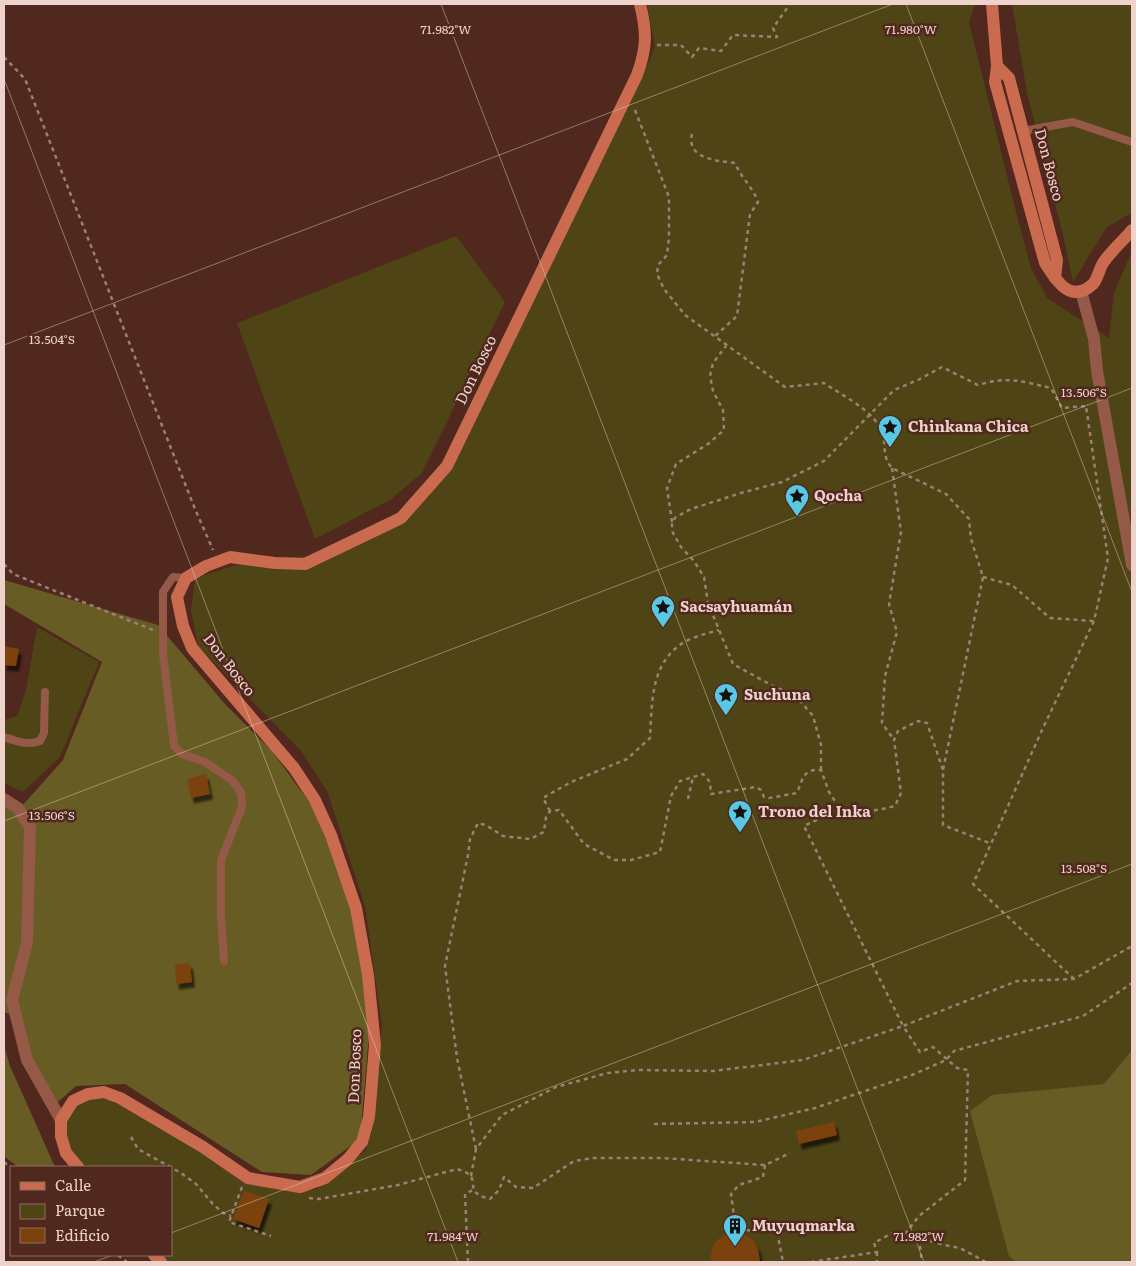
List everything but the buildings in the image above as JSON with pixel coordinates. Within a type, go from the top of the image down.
[{"type":"street","name":"Don Bosco","points":[[61,1120],[74,1101],[88,1094],[104,1092],[120,1098],[195,1142],[244,1181],[300,1187],[326,1178],[347,1160],[362,1142],[369,1117],[374,1046],[368,974],[356,908],[331,835],[315,800],[294,768],[192,648],[183,626],[177,597],[186,578],[218,561],[230,557],[275,563],[305,564],[401,518],[447,466],[629,95],[643,59],[645,46],[645,25],[640,4]]},
{"type":"street","name":"Don Bosco","points":[[992,4],[997,66],[995,82],[1045,263],[1060,286],[1069,291],[1081,291]]},
{"type":"street","name":"Don Bosco","points":[[997,66],[1010,78],[1056,260],[1055,278]]},
{"type":"street","points":[[1132,230],[1104,263],[1094,283],[1081,291],[1094,339],[1097,370],[1132,565]]},
{"type":"street","points":[[4,799],[18,808],[30,828],[27,944],[12,1000],[27,1060],[61,1120],[61,1136],[66,1153],[77,1166]]},
{"type":"lane","points":[[1023,131],[1073,122],[1132,142]]},
{"type":"lane","points":[[186,578],[174,577],[163,592],[164,654],[174,746],[182,754],[205,762],[233,781],[241,794],[242,807],[221,860],[221,915],[224,961]]},
{"type":"lane","points":[[4,737],[33,744],[40,741],[44,733],[45,692]]},
{"type":"path","points":[[645,46],[681,45],[692,57],[699,48],[721,51],[733,35],[777,37],[772,28],[790,4]]},
{"type":"path","points":[[4,57],[25,79],[195,509],[218,561]]},
{"type":"path","points":[[629,95],[669,197],[667,255],[658,265],[657,274],[664,290],[685,315],[785,387],[824,383],[871,414],[883,433],[886,460],[892,468],[946,494],[969,519],[971,539],[983,577],[943,770],[944,825],[992,844]]},
{"type":"path","points":[[692,134],[690,140],[697,154],[711,161],[735,163],[745,182],[754,191],[758,202],[750,214],[737,316],[714,337]]},
{"type":"path","points":[[726,346],[713,363],[710,376],[713,391],[723,410],[724,430],[708,444],[676,464],[668,488],[672,531],[681,548],[694,560],[704,577],[708,603],[733,664],[790,693],[814,716],[822,745],[821,770],[829,792],[840,809]]},
{"type":"path","points":[[672,522],[676,516],[692,509],[782,482],[824,461],[894,390],[942,367],[978,385],[994,380],[1014,379],[1051,388],[1062,408],[1086,406],[1102,397]]},
{"type":"path","points":[[1074,979],[973,884],[1094,620],[1108,558],[1086,406]]},
{"type":"path","points":[[892,468],[901,532],[889,604],[897,632],[885,676],[882,723],[894,740],[901,793],[894,806],[870,812],[853,812],[840,809],[804,826],[903,1026],[920,1052],[932,1047],[957,1068],[968,1070],[965,1180],[919,1216],[906,1234]]},
{"type":"path","points":[[4,564],[13,574],[146,628],[164,632]]},
{"type":"path","points":[[983,577],[1012,585],[1050,618],[1094,620]]},
{"type":"path","points":[[550,811],[543,798],[571,782],[628,759],[650,738],[652,692],[663,663],[677,647],[700,636],[719,630]]},
{"type":"path","points":[[894,740],[898,731],[918,721],[927,723],[943,770]]},
{"type":"path","points":[[471,1176],[476,1149],[457,1058],[444,966],[470,839],[478,823],[486,824],[503,836],[530,839],[544,832],[546,817],[550,811],[558,810],[584,844],[614,860],[631,860],[660,852],[671,796],[680,781],[703,774],[710,782],[711,794],[756,787],[761,790],[764,797],[769,798],[797,793],[805,774],[812,769],[821,770]]},
{"type":"path","points":[[688,800],[693,777]]},
{"type":"path","points":[[476,1149],[502,1115],[556,1087],[608,1073],[638,1070],[714,1071],[803,1060],[903,1026],[1017,982],[1074,979],[1132,946]]},
{"type":"path","points":[[654,1124],[756,1122],[815,1108],[912,1075],[946,1060],[954,1051],[1083,1016],[1132,983]]},
{"type":"path","points":[[131,1137],[138,1149],[168,1166]]},
{"type":"path","points":[[473,1190],[480,1196],[490,1199],[499,1190],[504,1177],[516,1187],[533,1188],[574,1161],[593,1158],[661,1158],[765,1165],[790,1153]]},
{"type":"path","points":[[765,1165],[763,1177],[739,1185],[731,1194],[736,1230],[777,1231],[783,1262]]},
{"type":"path","points":[[172,1168],[196,1184],[212,1204],[223,1213],[231,1216]]},
{"type":"path","points":[[301,1198],[319,1199],[375,1189],[457,1169],[465,1171],[471,1176],[474,1181],[473,1190]]},
{"type":"path","points":[[244,1181],[250,1189]]},
{"type":"path","points":[[244,1181],[229,1222],[271,1236]]},
{"type":"path","points":[[468,1262],[465,1194],[473,1190]]},
{"type":"path","points":[[877,1262],[874,1242],[892,1233],[906,1234],[960,1248],[986,1262]]},
{"type":"path","points":[[919,1238],[922,1262]]},
{"type":"path","points":[[811,1262],[877,1252]]},
{"type":"green space","name":"Sacsayhuamán","points":[[647,4],[975,4],[969,22],[1031,268],[1047,298],[1109,338],[1114,293],[1132,251],[1132,1262],[165,1262],[159,1256],[172,1256],[172,1166],[77,1166],[66,1153],[65,1108],[73,1101],[104,1096],[255,1184],[315,1190],[366,1150],[382,1026],[365,906],[327,791],[301,751],[198,646],[191,611],[195,578],[259,558],[327,556],[401,520],[448,467],[639,84],[655,47]]},
{"type":"green space","points":[[1012,4],[1132,4],[1132,213],[1107,227],[1073,282],[1027,93]]},
{"type":"green space","points":[[456,236],[505,302],[422,473],[390,500],[315,539],[237,323]]},
{"type":"green space","points":[[37,627],[99,662],[60,757],[23,792],[4,783],[4,720],[17,716],[26,690]]},
{"type":"shaded area","points":[[4,580],[158,625],[224,703],[272,751],[317,813],[346,890],[361,953],[369,1035],[360,1139],[311,1175],[262,1172],[125,1084],[76,1086],[51,1108],[12,1015],[4,1012],[4,796],[22,806],[63,760],[102,662],[4,604]]},
{"type":"shaded area","points":[[4,1046],[10,1066],[55,1166],[17,1166],[4,1156]]},
{"type":"shaded area","points":[[1132,1050],[1132,1262],[1016,1262],[1009,1256],[970,1111],[992,1095],[1104,1084]]},
{"type":"place","name":"Chinkana Chica","points":[[890,448]]},
{"type":"place","name":"Qocha","points":[[797,517]]},
{"type":"place","name":"Sacsayhuamán","points":[[663,628]]},
{"type":"place","name":"Suchuna","points":[[726,716]]},
{"type":"place","name":"Trono del Inka","points":[[740,833]]},
{"type":"place","name":"Muyuqmarka","points":[[735,1247]]}]
